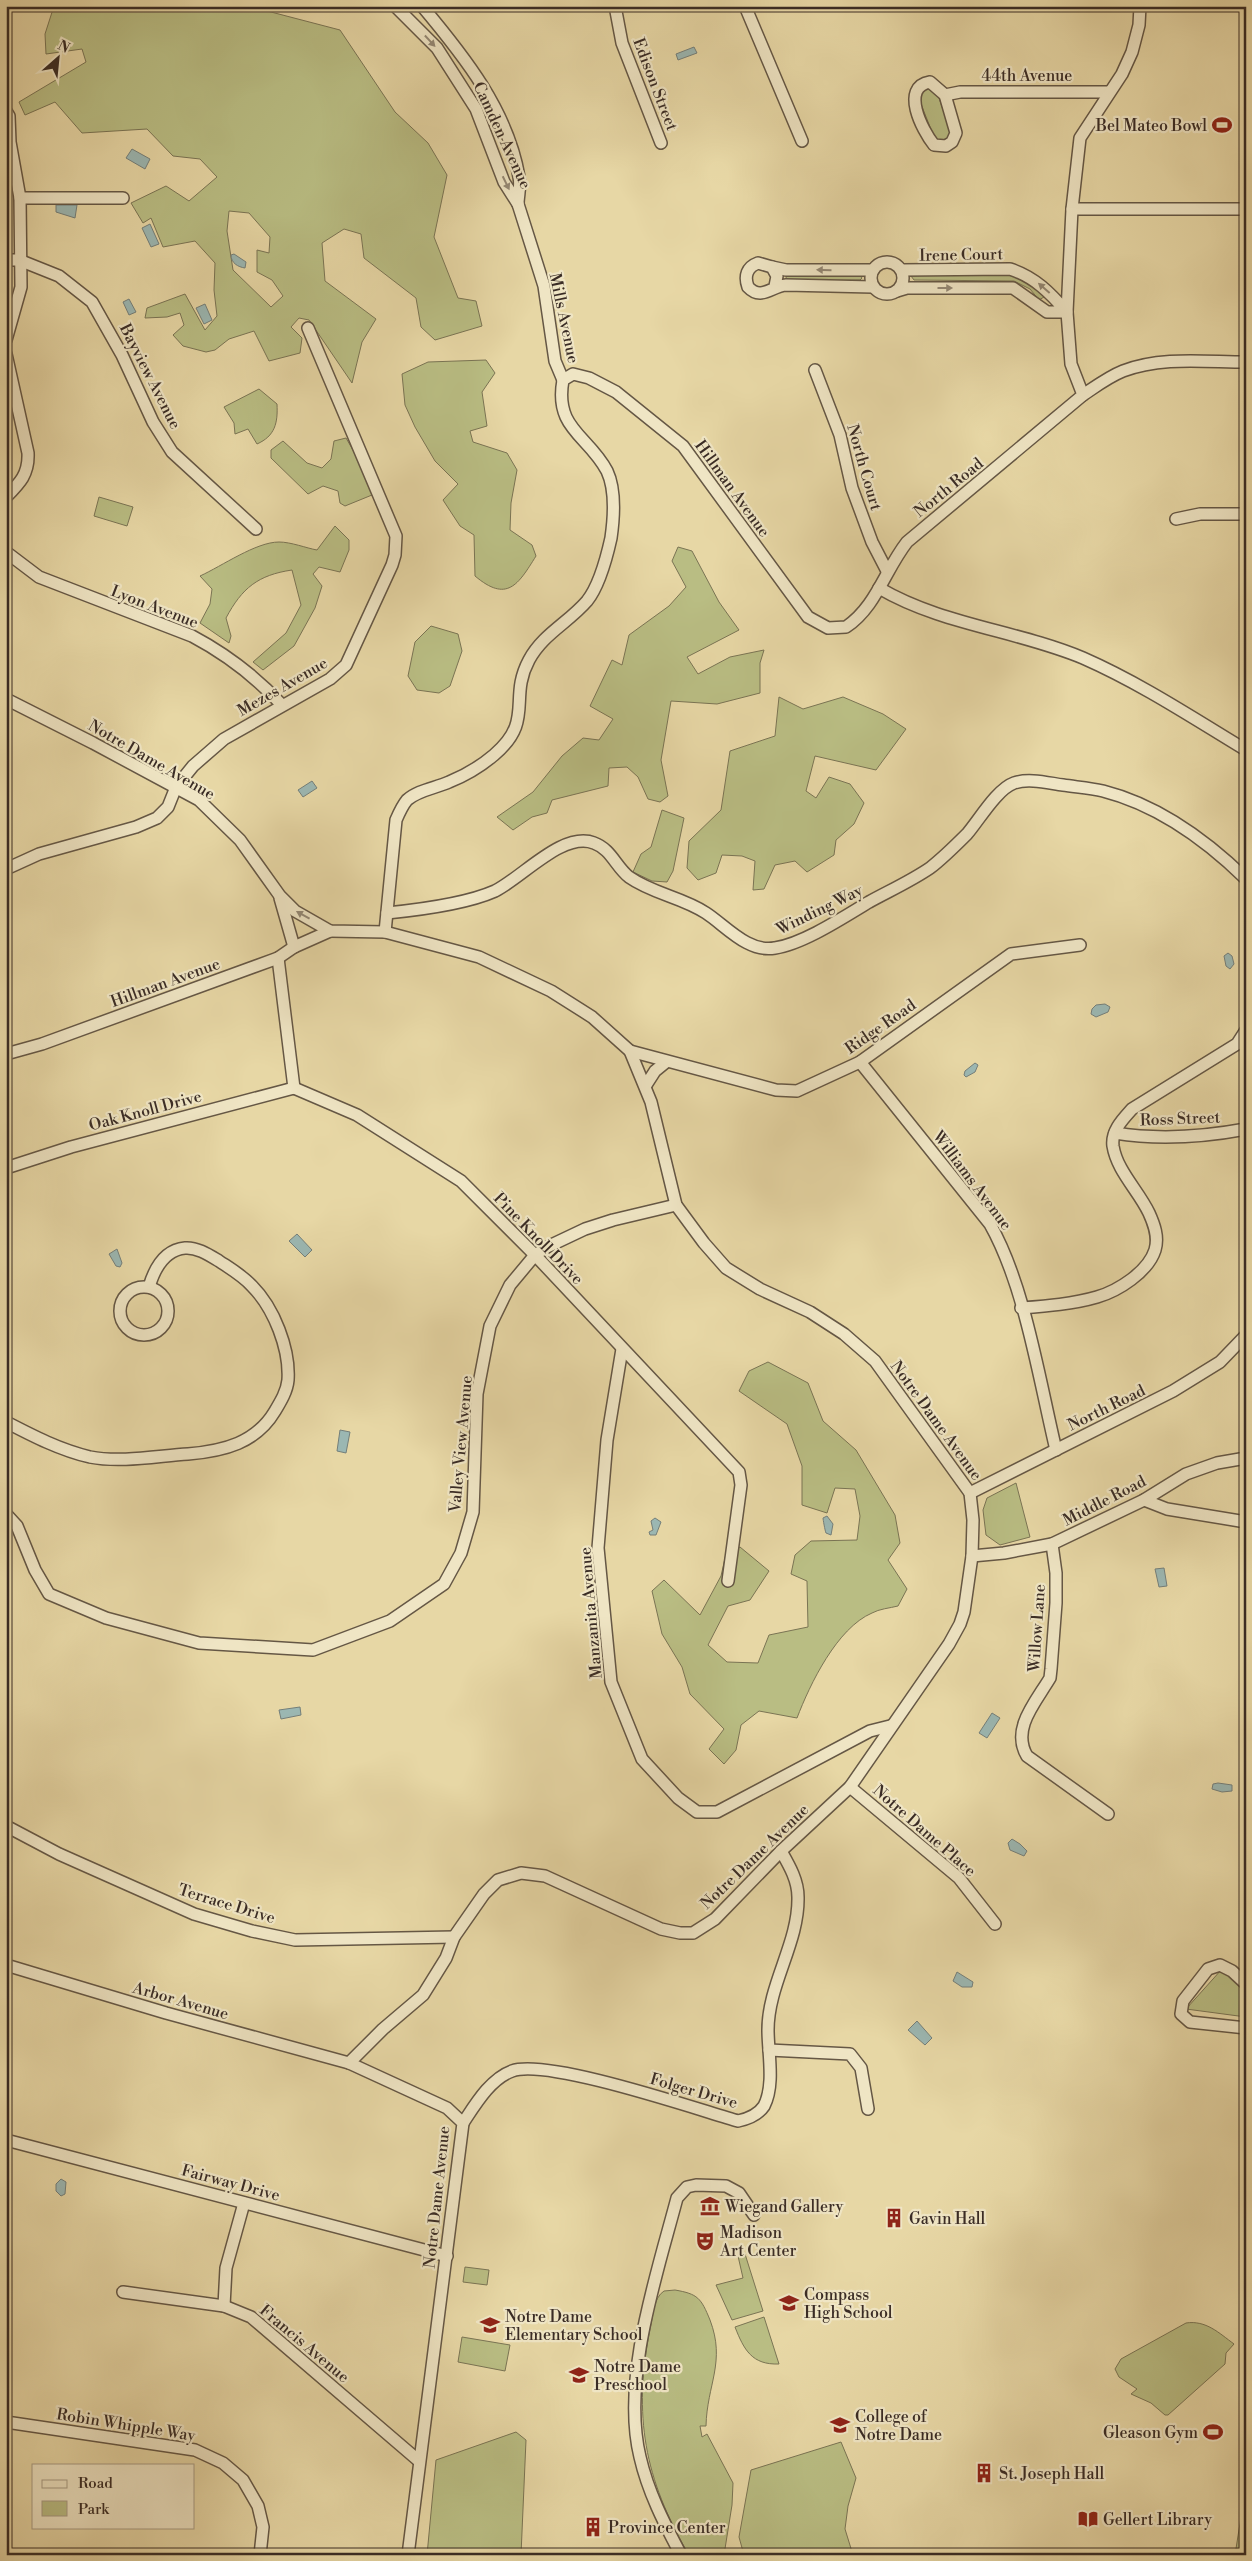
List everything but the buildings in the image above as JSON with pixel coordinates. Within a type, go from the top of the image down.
[{"type":"street","name":"Camden Avenue","points":[[395,6],[437,48],[476,109],[504,182],[518,204]]},
{"type":"street","points":[[411,21],[416,6]]},
{"type":"street","name":"Camden Avenue","points":[[422,6],[459,50],[489,97],[507,137],[520,179],[518,204]]},
{"type":"street","points":[[746,6],[802,141]]},
{"type":"street","points":[[1083,396],[1071,364],[1067,312],[1072,209],[1080,138],[1108,92],[1122,74],[1132,52],[1139,24],[1140,6]]},
{"type":"street","name":"Edison Street","points":[[619,7],[622,43],[661,143]]},
{"type":"street","points":[[930,82],[945,95],[956,133],[952,142],[941,147],[930,140],[915,104],[914,93],[921,83],[930,82]]},
{"type":"street","name":"44th Avenue","points":[[945,95],[960,92],[1108,92]]},
{"type":"street","points":[[6,111],[9,116],[7,141],[20,198],[19,260],[21,287],[6,340]]},
{"type":"street","points":[[20,198],[123,198]]},
{"type":"street","name":"Mills Avenue","points":[[518,204],[544,286],[555,361],[563,380]]},
{"type":"street","points":[[1072,209],[1246,209]]},
{"type":"street","name":"Bayview Avenue","points":[[6,260],[19,260],[59,276],[92,302],[118,346],[153,422],[172,452],[256,529]]},
{"type":"street","points":[[887,262],[898,266],[902,270],[903,282],[897,291],[887,294],[873,287],[775,286],[766,293],[756,293],[746,282],[747,272],[753,265],[763,263],[786,270],[872,270],[881,263],[887,262]]},
{"type":"street","points":[[772,267],[776,276],[775,286]]},
{"type":"street","name":"Irene Court","points":[[902,270],[1010,269],[1025,274],[1040,284],[1067,312]]},
{"type":"street","points":[[872,270],[873,287]]},
{"type":"street","name":"Irene Court","points":[[897,291],[907,288],[1013,288],[1047,312],[1067,312]]},
{"type":"street","name":"Mezes Avenue","points":[[6,869],[39,854],[136,827],[157,818],[168,807],[176,787],[193,766],[224,739],[337,674],[346,665],[392,565],[397,545],[393,527],[308,328]]},
{"type":"street","points":[[6,354],[28,453],[29,466],[22,480],[6,497]]},
{"type":"street","name":"North Road","points":[[879,588],[887,571],[907,542],[1083,396],[1122,371],[1147,364],[1177,361],[1246,362]]},
{"type":"street","name":"North Court","points":[[815,370],[840,435],[852,488],[872,542],[887,571]]},
{"type":"street","name":"Hillman Avenue","points":[[563,380],[573,374],[590,378],[605,385],[629,401],[683,446],[796,603],[817,624],[828,628],[846,628],[869,607],[879,588]]},
{"type":"street","points":[[385,932],[395,829],[402,807],[408,799],[420,792],[464,775],[493,755],[512,736],[520,719],[520,684],[528,661],[540,642],[587,600],[596,584],[610,538],[614,497],[607,472],[596,455],[573,430],[563,412],[560,395],[563,380]]},
{"type":"street","points":[[1176,520],[1200,514],[1246,514]]},
{"type":"street","name":"Lyon Avenue","points":[[6,552],[39,578],[192,636],[216,648],[264,686],[282,705]]},
{"type":"street","points":[[879,588],[896,598],[942,617],[1026,639],[1083,658],[1169,703],[1246,750]]},
{"type":"street","name":"Notre Dame Avenue","points":[[6,699],[199,800],[222,820],[240,840],[280,896],[295,911],[330,931],[385,932],[441,946],[505,968],[551,991],[592,1017],[630,1051],[646,1085],[676,1205],[704,1243],[726,1268],[760,1288],[810,1312],[844,1334],[875,1361],[970,1493],[973,1520],[972,1556],[964,1612],[949,1644],[890,1726],[850,1787],[781,1851],[715,1919],[693,1933],[680,1933],[661,1929],[544,1876],[521,1873],[498,1880],[484,1894],[454,1937],[446,1958],[423,1995],[383,2029],[349,2063],[447,2108],[463,2123],[408,2555]]},
{"type":"street","name":"Winding Way","points":[[387,912],[466,899],[493,892],[514,880],[568,842],[584,839],[597,843],[608,852],[625,874],[642,886],[706,912],[742,940],[773,949],[790,944],[834,922],[931,867],[967,834],[1004,789],[1014,783],[1035,781],[1103,791],[1142,806],[1186,828],[1219,853],[1246,879]]},
{"type":"street","name":"Notre Dame Avenue","points":[[280,896],[294,947]]},
{"type":"street","name":"Hillman Avenue","points":[[6,1054],[42,1044],[278,958],[294,947],[330,931]]},
{"type":"street","name":"Ridge Road","points":[[630,1051],[776,1090],[797,1091],[860,1062],[1012,954],[1080,945]]},
{"type":"street","points":[[278,958],[294,1088]]},
{"type":"street","points":[[1022,1308],[1062,1304],[1098,1296],[1127,1281],[1144,1268],[1155,1250],[1155,1228],[1118,1160],[1113,1144],[1115,1133],[1122,1120],[1132,1110],[1237,1044],[1246,1030]]},
{"type":"street","points":[[646,1085],[655,1071],[666,1062]]},
{"type":"street","name":"Williams Avenue","points":[[860,1062],[990,1224],[1004,1249],[1022,1308],[1056,1450]]},
{"type":"street","name":"Oak Knoll Drive","points":[[6,1168],[71,1146],[294,1088]]},
{"type":"street","name":"Pine Knoll Drive","points":[[294,1088],[357,1115],[461,1181],[535,1255],[739,1472],[741,1485],[728,1581]]},
{"type":"street","name":"Ross Street","points":[[1115,1133],[1153,1137],[1215,1134],[1246,1129]]},
{"type":"street","name":"Valley View Avenue","points":[[6,1514],[18,1526],[35,1570],[49,1594],[115,1620],[199,1644],[313,1650],[390,1621],[444,1584],[461,1553],[473,1512],[477,1394],[490,1326],[510,1285],[535,1255],[585,1229],[613,1220],[676,1205]]},
{"type":"street","points":[[6,1422],[52,1445],[91,1457],[107,1458],[197,1453],[240,1443],[255,1436],[269,1422],[284,1398],[288,1381],[288,1365],[278,1329],[266,1304],[253,1286],[234,1270],[202,1251],[185,1248],[163,1258],[152,1276],[149,1287]]},
{"type":"street","points":[[149,1287],[159,1292],[166,1300],[168,1311],[166,1321],[160,1330],[150,1334],[139,1335],[129,1330],[122,1322],[120,1312],[122,1301],[128,1293],[138,1288],[149,1287]]},
{"type":"street","name":"North Road","points":[[970,1493],[1173,1391],[1220,1362],[1246,1335]]},
{"type":"street","name":"Manzanita Avenue","points":[[622,1349],[607,1440],[598,1548],[612,1682],[642,1759],[678,1798],[697,1812],[717,1812],[870,1731],[890,1726]]},
{"type":"street","name":"Middle Road","points":[[972,1556],[1004,1553],[1052,1544],[1144,1500],[1186,1474],[1217,1463],[1246,1458]]},
{"type":"street","points":[[1144,1500],[1167,1509],[1246,1522]]},
{"type":"street","name":"Willow Lane","points":[[1052,1544],[1056,1596],[1050,1678],[1022,1727],[1020,1744],[1027,1756],[1108,1814]]},
{"type":"street","name":"Notre Dame Place","points":[[850,1787],[959,1878],[995,1924]]},
{"type":"street","name":"Terrace Drive","points":[[6,1826],[59,1854],[194,1914],[252,1931],[295,1940],[454,1937]]},
{"type":"street","name":"Folger Drive","points":[[463,2123],[475,2105],[500,2077],[513,2070],[529,2069],[560,2073],[635,2090],[738,2121],[750,2118],[763,2107],[769,2090],[768,2029],[773,2000],[798,1914],[798,1895],[793,1873],[781,1851]]},
{"type":"street","name":"Arbor Avenue","points":[[6,1965],[166,2013],[349,2063]]},
{"type":"street","points":[[1246,1984],[1232,1971],[1220,1965],[1208,1969],[1182,2001],[1181,2014],[1190,2022],[1246,2028]]},
{"type":"street","points":[[769,2050],[850,2054],[861,2068],[868,2109]]},
{"type":"street","name":"Fairway Drive","points":[[6,2140],[447,2256]]},
{"type":"street","points":[[681,2555],[655,2506],[639,2456],[634,2404],[641,2345],[677,2200],[687,2187],[696,2185],[726,2186],[739,2193],[754,2215]]},
{"type":"street","points":[[224,2306],[226,2268],[244,2203]]},
{"type":"street","name":"Francis Avenue","points":[[123,2292],[224,2306],[251,2317],[419,2461]]},
{"type":"street","name":"Robin Whipple Way","points":[[6,2422],[195,2450],[223,2463],[243,2480],[258,2506],[263,2527],[260,2555]]},
{"type":"green space","points":[[54,6],[248,6],[340,30],[395,112],[428,143],[447,175],[434,237],[458,298],[476,301],[482,326],[435,340],[421,327],[416,298],[364,258],[361,234],[344,229],[322,243],[325,281],[376,319],[362,342],[352,383],[309,320],[299,318],[291,327],[302,338],[300,353],[269,361],[254,331],[229,339],[215,350],[206,352],[183,346],[173,335],[184,325],[180,313],[167,317],[145,318],[147,308],[185,294],[205,330],[217,316],[214,290],[215,263],[195,241],[163,247],[151,218],[143,223],[131,203],[166,186],[189,201],[217,177],[200,159],[173,156],[147,129],[82,133],[55,102],[25,115],[19,102],[86,62],[82,49],[46,54],[45,34]],"holes":[[[229,211],[249,213],[270,237],[269,253],[257,250],[257,272],[272,280],[283,296],[271,307],[233,270],[227,231]]]},
{"type":"green space","points":[[926,87],[937,92],[950,130],[945,140],[939,140],[934,137],[919,99],[919,96]]},
{"type":"green space","points":[[859,274],[862,278],[860,280],[787,281],[786,277],[788,275]]},
{"type":"green space","points":[[913,274],[1016,275],[1038,290],[1044,297],[1039,300],[1030,289],[1014,281],[914,280],[911,276]]},
{"type":"green space","points":[[486,360],[495,373],[482,392],[487,426],[470,431],[473,442],[507,453],[517,470],[511,503],[510,530],[532,545],[536,556],[517,582],[511,587],[504,589],[486,584],[475,576],[474,535],[460,526],[443,500],[458,484],[435,461],[415,427],[405,405],[402,374],[428,362]]},
{"type":"green space","points":[[259,389],[277,404],[277,411],[276,423],[272,433],[257,444],[248,429],[235,434],[234,423],[224,407]]},
{"type":"green space","points":[[346,438],[368,476],[372,495],[345,506],[340,503],[338,491],[323,486],[308,494],[271,458],[271,450],[283,441],[307,463],[322,468],[331,459],[334,441]]},
{"type":"green space","points":[[99,497],[133,507],[127,526],[94,516]]},
{"type":"green space","points":[[335,526],[349,540],[349,550],[340,572],[319,567],[313,574],[322,586],[315,608],[294,646],[263,670],[253,662],[286,633],[301,605],[292,570],[260,579],[238,599],[226,618],[231,636],[229,643],[200,623],[210,604],[212,589],[200,576],[250,550],[270,543],[288,543],[317,550]]},
{"type":"green space","points":[[678,547],[692,551],[719,602],[739,630],[687,657],[698,674],[730,657],[764,650],[760,663],[760,693],[717,704],[671,701],[661,760],[668,796],[660,802],[648,799],[638,777],[627,767],[609,768],[608,786],[552,800],[547,813],[532,817],[513,830],[497,817],[533,792],[562,756],[583,738],[599,740],[613,719],[590,706],[612,660],[622,665],[629,635],[669,606],[686,587],[672,561]]},
{"type":"green space","points":[[431,626],[458,634],[462,651],[450,686],[439,693],[417,690],[408,676],[415,642]]},
{"type":"green space","points":[[779,697],[803,709],[843,697],[883,714],[906,729],[876,770],[815,756],[806,791],[816,798],[829,777],[850,784],[864,803],[854,824],[836,840],[834,855],[807,872],[795,861],[775,865],[764,889],[753,890],[755,861],[742,856],[722,855],[716,873],[698,880],[687,868],[689,841],[721,810],[730,751],[775,736]]},
{"type":"green space","points":[[662,810],[684,818],[673,871],[667,882],[652,881],[633,872],[641,854],[651,847]]},
{"type":"green space","points":[[768,1362],[808,1383],[823,1421],[856,1450],[895,1515],[900,1543],[888,1560],[907,1589],[898,1606],[875,1612],[859,1620],[847,1631],[826,1658],[809,1689],[797,1718],[759,1711],[741,1725],[736,1750],[724,1764],[709,1749],[724,1729],[690,1694],[682,1667],[662,1634],[652,1591],[664,1580],[700,1615],[721,1576],[726,1554],[740,1547],[769,1571],[750,1600],[728,1606],[708,1645],[727,1662],[758,1663],[769,1635],[808,1627],[807,1581],[791,1574],[795,1555],[811,1541],[857,1540],[860,1516],[855,1489],[835,1488],[827,1513],[802,1505],[802,1466],[787,1424],[739,1391],[749,1371]]},
{"type":"green space","points":[[1016,1483],[1030,1537],[1000,1545],[986,1535],[983,1510],[987,1498]]},
{"type":"green space","points":[[1222,1969],[1246,1988],[1246,2017],[1186,2009]]},
{"type":"green space","points":[[745,2254],[763,2311],[732,2320],[716,2285],[743,2278],[738,2256]]},
{"type":"green space","points":[[465,2267],[489,2270],[487,2285],[463,2282]]},
{"type":"green space","points":[[675,2290],[689,2293],[698,2298],[710,2320],[714,2335],[716,2361],[706,2426],[700,2426],[702,2437],[707,2434],[733,2483],[732,2505],[724,2555],[689,2555],[662,2499],[652,2473],[646,2446],[643,2390],[645,2361],[653,2314],[660,2294],[664,2291]]},
{"type":"green space","points":[[764,2317],[779,2364],[762,2362],[750,2354],[742,2343],[735,2327]]},
{"type":"green space","points":[[1186,2323],[1206,2325],[1234,2344],[1226,2353],[1225,2364],[1168,2415],[1165,2415],[1151,2403],[1131,2394],[1137,2389],[1119,2377],[1115,2369],[1121,2359]]},
{"type":"green space","points":[[462,2337],[510,2345],[505,2371],[458,2362]]},
{"type":"green space","points":[[516,2432],[526,2440],[521,2555],[427,2555],[436,2460]]},
{"type":"green space","points":[[841,2442],[856,2478],[848,2506],[845,2529],[853,2555],[744,2555],[739,2537],[751,2470]]},
{"type":"green space","points":[[1246,2502],[1246,2555],[1235,2555],[1241,2517]]},
{"type":"water","points":[[694,47],[697,53],[678,60],[676,54]]},
{"type":"water","points":[[132,149],[150,159],[145,169],[126,158]]},
{"type":"water","points":[[56,205],[77,205],[75,218],[56,212]]},
{"type":"water","points":[[150,224],[159,244],[151,247],[142,228]]},
{"type":"water","points":[[234,254],[246,262],[245,268],[237,266],[231,258],[231,255]]},
{"type":"water","points":[[129,299],[136,312],[129,315],[123,302]]},
{"type":"water","points":[[205,304],[212,320],[204,324],[196,308]]},
{"type":"water","points":[[312,781],[317,788],[303,797],[298,790]]},
{"type":"water","points":[[1228,953],[1232,956],[1234,964],[1230,969],[1226,966],[1224,956]]},
{"type":"water","points":[[1105,1004],[1110,1007],[1108,1012],[1096,1017],[1091,1014],[1092,1009],[1096,1005]]},
{"type":"water","points":[[975,1063],[978,1065],[975,1072],[966,1077],[964,1075],[965,1071]]},
{"type":"water","points":[[297,1234],[312,1250],[305,1257],[289,1241]]},
{"type":"water","points":[[117,1249],[122,1263],[120,1267],[116,1266],[109,1254]]},
{"type":"water","points":[[340,1430],[350,1432],[346,1453],[337,1451]]},
{"type":"water","points":[[827,1516],[833,1524],[831,1535],[826,1533],[823,1518]]},
{"type":"water","points":[[655,1518],[661,1522],[656,1535],[650,1535],[649,1532],[653,1530],[651,1521]]},
{"type":"water","points":[[1164,1568],[1167,1586],[1159,1587],[1155,1569]]},
{"type":"water","points":[[300,1707],[301,1715],[281,1719],[279,1710]]},
{"type":"water","points":[[992,1713],[1000,1718],[987,1738],[979,1733]]},
{"type":"water","points":[[1213,1784],[1232,1785],[1232,1791],[1222,1792],[1212,1789]]},
{"type":"water","points":[[1012,1839],[1027,1851],[1024,1856],[1010,1850],[1008,1843]]},
{"type":"water","points":[[957,1972],[973,1982],[972,1987],[962,1987],[953,1981]]},
{"type":"water","points":[[917,2021],[932,2038],[925,2045],[908,2030]]},
{"type":"water","points":[[61,2179],[66,2182],[65,2194],[61,2196],[56,2191],[56,2184]]},
{"type":"place","name":"Bel Mateo Bowl","points":[[1222,125]]},
{"type":"place","name":"Wiegand Gallery","points":[[710,2206]]},
{"type":"place","name":"Gavin Hall","points":[[894,2218]]},
{"type":"place","name":"Madison Art Center","points":[[705,2241]]},
{"type":"place","name":"Compass High School","points":[[789,2303]]},
{"type":"place","name":"Notre Dame Elementary School","points":[[490,2325]]},
{"type":"place","name":"Notre Dame Preschool","points":[[579,2375]]},
{"type":"place","name":"College of Notre Dame","points":[[840,2425]]},
{"type":"place","name":"Gleason Gym","points":[[1213,2432]]},
{"type":"place","name":"St. Joseph Hall","points":[[984,2473]]},
{"type":"place","name":"Gellert Library","points":[[1088,2519]]},
{"type":"place","name":"Province Center","points":[[593,2527]]}]
